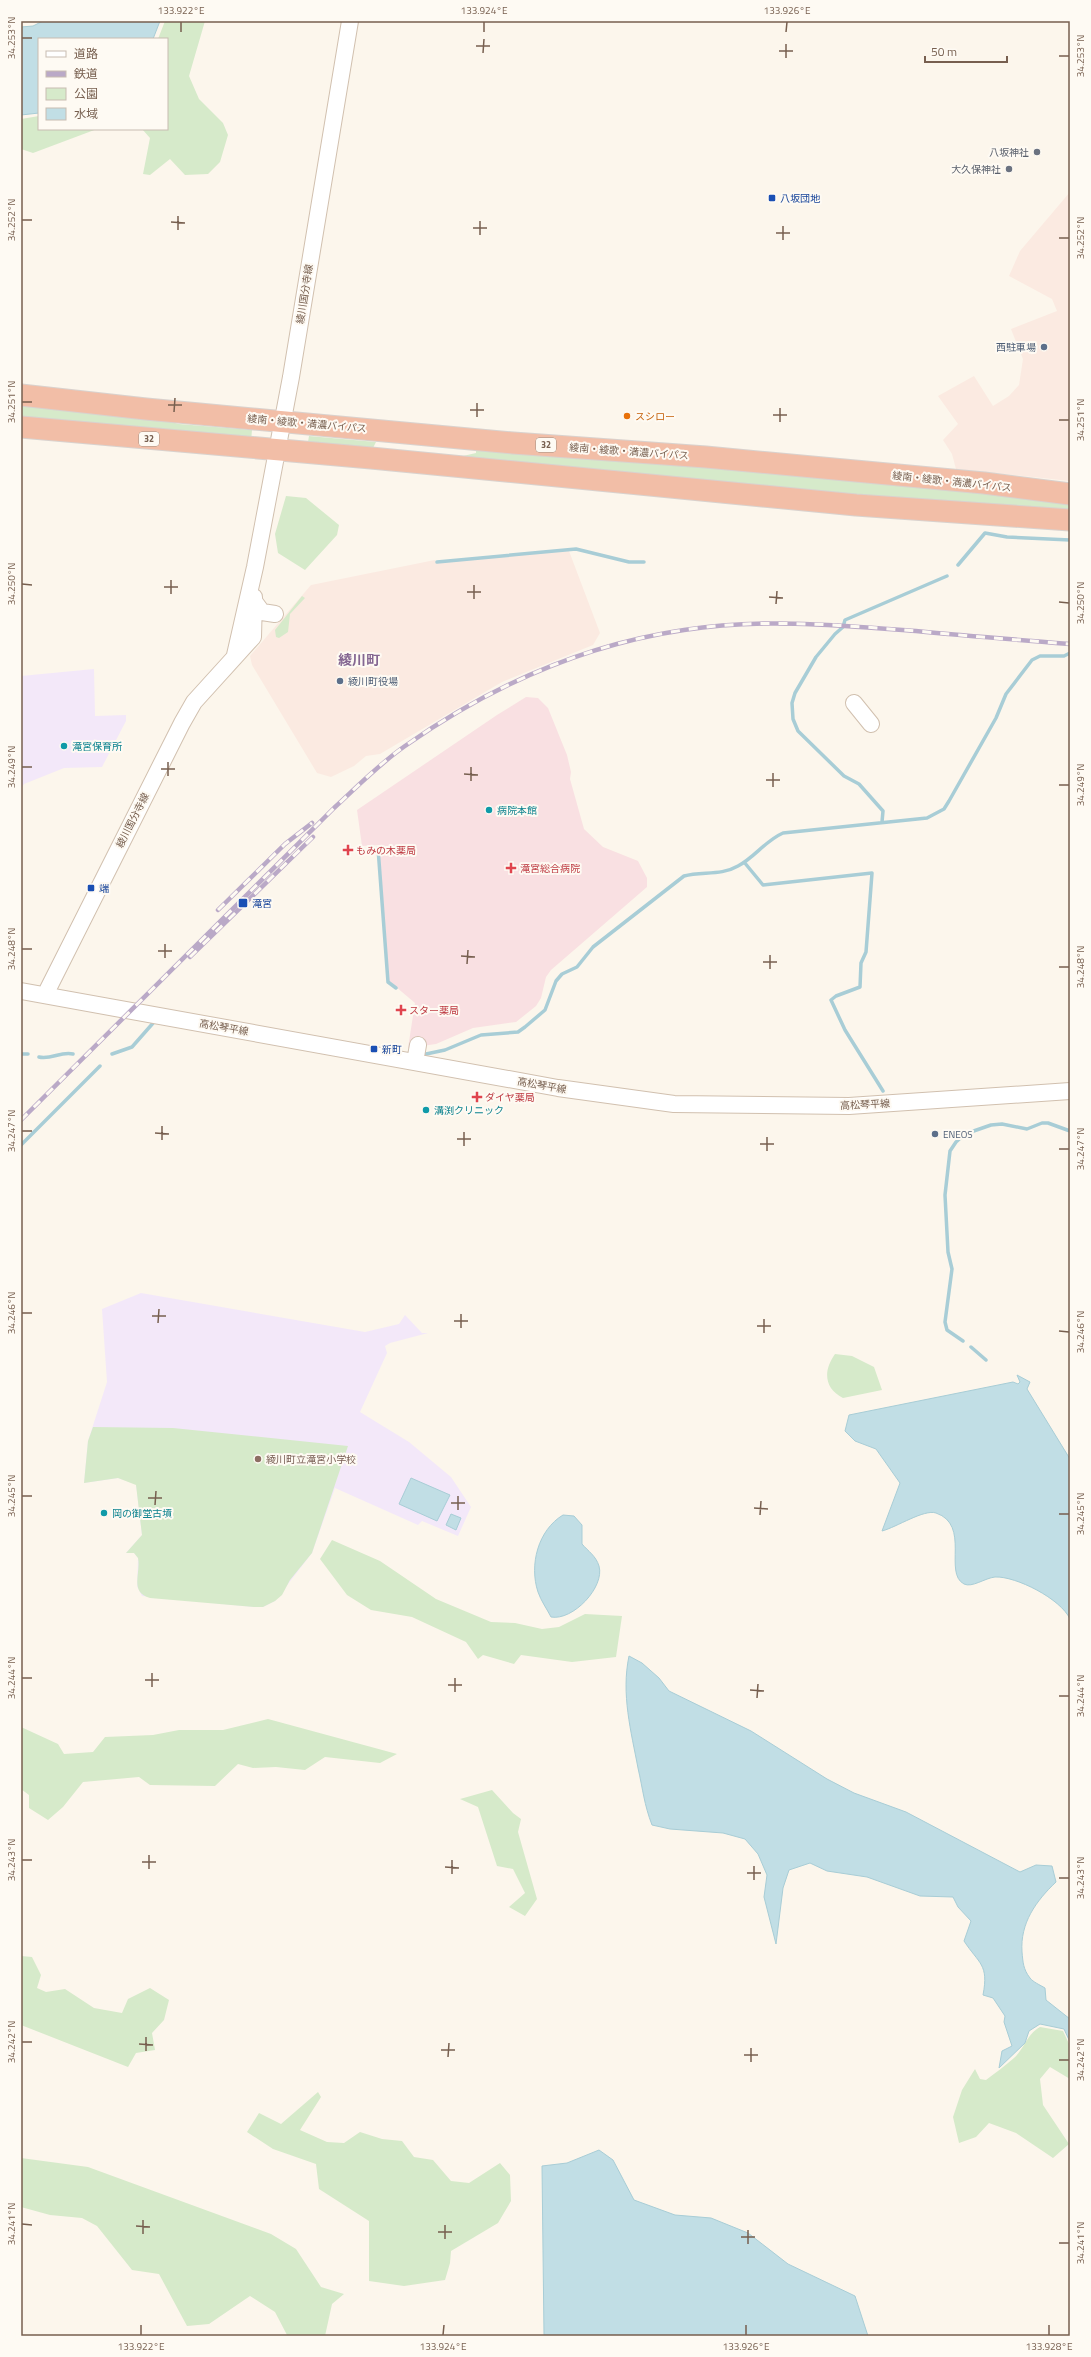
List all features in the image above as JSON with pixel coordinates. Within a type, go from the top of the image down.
[{"type":"highway","name":"綾南・綾歌・満濃バイパス","points":[[21,395],[513,443],[714,457],[984,483],[1070,494]]},
{"type":"highway","name":"32","points":[[21,427],[856,505],[1070,520]]},
{"type":"main road","name":"綾川国分寺線","points":[[235,655],[255,567],[277,450],[350,21]]},
{"type":"main road","name":"綾川国分寺線","points":[[45,995],[194,702],[235,655],[253,637],[255,567]]},
{"type":"main road","points":[[254,601],[262,612],[275,614]]},
{"type":"main road","points":[[854,703],[871,724]]},
{"type":"main road","name":"高松琴平線","points":[[21,991],[558,1088],[674,1104],[849,1106],[1070,1091]]},
{"type":"main road","points":[[415,1062],[418,1045]]},
{"type":"shaded area","name":"西駐車場","points":[[1070,192],[1070,481],[956,469],[952,454],[943,440],[958,424],[938,396],[974,376],[993,406],[1009,396],[1019,385],[1023,359],[1011,329],[1057,311],[1052,299],[1009,276],[1020,251]]},
{"type":"shaded area","name":"綾川町役場","points":[[569,551],[600,633],[593,645],[502,682],[380,754],[366,756],[354,766],[331,777],[317,773],[252,665],[250,656],[311,585],[435,560],[437,563],[447,560]]},
{"type":"shaded area","points":[[94,669],[95,716],[126,715],[126,721],[102,767],[64,768],[24,784],[21,789],[21,676]]},
{"type":"shaded area","name":"滝宮総合病院","points":[[526,697],[538,698],[548,708],[567,755],[571,772],[570,779],[584,829],[603,847],[638,861],[647,878],[647,887],[551,970],[546,977],[541,998],[536,1006],[516,1022],[473,1028],[436,1044],[408,1048],[415,1003],[389,981],[379,845],[362,846],[357,810]]},
{"type":"shaded area","name":"綾川町立滝宮小学校","points":[[141,1293],[365,1332],[399,1324],[405,1315],[422,1333],[428,1333],[390,1343],[385,1346],[387,1353],[360,1412],[409,1442],[451,1477],[471,1507],[458,1536],[422,1521],[418,1525],[335,1488],[312,1553],[275,1601],[263,1607],[254,1607],[142,1596],[137,1586],[138,1558],[134,1553],[126,1553],[142,1535],[136,1484],[118,1478],[84,1483],[88,1441],[107,1382],[102,1309]]},
{"type":"green space","points":[[165,21],[205,21],[189,76],[199,99],[223,123],[228,135],[220,162],[208,174],[185,175],[170,159],[150,175],[143,174],[150,138],[143,130],[168,130],[168,38],[158,38]]},
{"type":"green space","points":[[38,116],[38,130],[94,130],[33,153],[21,149],[21,119]]},
{"type":"green space","points":[[21,402],[133,413],[179,424],[252,430],[251,441],[21,422]]},
{"type":"green space","points":[[309,436],[376,442],[372,450],[319,445],[308,442]]},
{"type":"green space","points":[[476,447],[603,456],[1070,500],[1070,515],[464,458],[463,456],[476,453]]},
{"type":"green space","points":[[286,496],[306,498],[339,525],[337,535],[305,570],[278,553],[275,534]]},
{"type":"green space","points":[[302,596],[305,598],[290,614],[288,632],[279,638],[276,637],[275,630]]},
{"type":"green space","points":[[835,1354],[852,1356],[874,1367],[882,1390],[843,1398],[837,1394],[832,1389],[827,1379],[827,1373],[831,1360]]},
{"type":"green space","points":[[93,1427],[173,1428],[348,1446],[312,1553],[290,1580],[282,1595],[275,1601],[263,1607],[254,1607],[150,1598],[140,1591],[137,1582],[139,1564],[138,1558],[134,1553],[126,1553],[142,1535],[136,1485],[118,1478],[84,1483],[88,1441]]},
{"type":"green space","points":[[332,1540],[380,1561],[436,1599],[491,1622],[515,1623],[542,1629],[559,1627],[585,1614],[622,1616],[616,1657],[572,1662],[521,1655],[514,1664],[483,1655],[478,1659],[466,1642],[412,1617],[371,1610],[347,1595],[320,1559]]},
{"type":"green space","points":[[268,1719],[397,1754],[380,1763],[325,1757],[305,1770],[276,1767],[253,1768],[238,1764],[215,1786],[150,1785],[139,1777],[83,1782],[63,1807],[48,1820],[29,1808],[29,1795],[21,1789],[21,1727],[58,1744],[64,1754],[93,1752],[105,1737],[153,1735],[179,1730],[223,1730]]},
{"type":"green space","points":[[492,1790],[513,1813],[521,1819],[518,1832],[537,1899],[525,1916],[509,1907],[525,1893],[513,1869],[497,1866],[478,1807],[460,1799]]},
{"type":"green space","points":[[21,1956],[32,1957],[41,1975],[37,1988],[46,1992],[65,1989],[94,2008],[122,2013],[128,1999],[150,1988],[169,2000],[164,2020],[152,2033],[155,2050],[136,2053],[128,2067],[21,2025]]},
{"type":"green space","points":[[1040,2027],[1063,2031],[1070,2046],[1070,2079],[1050,2067],[1040,2079],[1043,2105],[1069,2144],[1053,2158],[1016,2133],[989,2123],[976,2137],[959,2143],[953,2117],[962,2090],[975,2069],[980,2079],[986,2080],[1014,2058],[1032,2034]]},
{"type":"green space","points":[[318,2092],[321,2097],[300,2130],[327,2142],[344,2143],[360,2132],[382,2139],[402,2141],[414,2157],[433,2160],[451,2181],[469,2183],[500,2163],[510,2175],[511,2201],[498,2223],[451,2251],[450,2263],[445,2280],[404,2286],[369,2281],[369,2221],[319,2189],[316,2164],[273,2149],[247,2132],[259,2113],[281,2124]]},
{"type":"green space","points":[[21,2158],[88,2167],[271,2234],[296,2249],[321,2287],[344,2294],[332,2304],[325,2336],[287,2335],[275,2312],[250,2296],[209,2324],[187,2326],[159,2274],[132,2270],[97,2226],[82,2218],[50,2215],[21,2207]]},
{"type":"water","points":[[43,21],[160,21],[153,38],[38,38],[38,113],[21,115],[21,27],[33,26]]},
{"type":"water","points":[[1017,1375],[1030,1382],[1027,1389],[1070,1459],[1070,1619],[1065,1611],[1048,1597],[1037,1590],[1014,1580],[995,1577],[971,1585],[964,1584],[958,1578],[956,1570],[955,1538],[952,1528],[946,1519],[936,1513],[931,1512],[918,1516],[882,1531],[900,1483],[876,1449],[855,1441],[845,1431],[849,1415],[1013,1382],[1018,1384],[1020,1382]]},
{"type":"water","points":[[411,1478],[450,1495],[437,1521],[399,1504]]},
{"type":"water","points":[[451,1514],[461,1518],[456,1530],[446,1525]]},
{"type":"water","points":[[563,1515],[574,1516],[582,1525],[582,1544],[596,1559],[600,1574],[597,1583],[586,1601],[569,1614],[560,1617],[551,1617],[542,1602],[535,1582],[535,1560],[542,1539],[547,1530]]},
{"type":"water","points":[[629,1656],[642,1663],[659,1678],[669,1691],[751,1731],[827,1779],[854,1793],[906,1812],[1020,1872],[1036,1865],[1052,1866],[1056,1882],[1042,1897],[1031,1913],[1024,1932],[1022,1952],[1025,1968],[1030,1978],[1045,1988],[1046,2000],[1070,2019],[1070,2042],[1064,2029],[1040,2024],[1029,2031],[1025,2043],[999,2068],[1002,2051],[1012,2046],[1004,2022],[1005,2016],[993,1998],[983,1995],[985,1985],[984,1970],[964,1941],[971,1921],[958,1907],[953,1897],[920,1896],[867,1877],[827,1871],[810,1863],[789,1870],[783,1888],[776,1944],[764,1897],[767,1875],[758,1854],[745,1839],[723,1833],[670,1829],[652,1825],[644,1797],[626,1698]]},
{"type":"water","points":[[599,2150],[613,2160],[634,2200],[675,2215],[711,2218],[748,2233],[788,2264],[855,2296],[868,2336],[544,2335],[542,2166],[567,2163]]},
{"type":"waterway","points":[[958,565],[985,533],[1007,537],[1070,540]]},
{"type":"waterway","points":[[437,562],[576,549],[629,562],[644,562]]},
{"type":"waterway","points":[[882,822],[883,811],[859,784],[844,776],[798,731],[793,719],[792,703],[795,693],[816,657],[835,634],[843,627],[845,620],[947,576]]},
{"type":"waterway","points":[[426,1054],[445,1050],[481,1035],[518,1032],[545,1010],[556,981],[562,974],[577,967],[593,947],[684,876],[732,869],[750,858],[771,840],[783,833],[927,818],[944,809],[996,718],[1006,694],[1032,660],[1040,656],[1064,656],[1070,653]]},
{"type":"waterway","points":[[378,848],[388,982],[396,988]]},
{"type":"waterway","points":[[744,862],[763,885],[872,873],[866,952],[861,963],[860,987],[836,996],[831,1000],[845,1030],[883,1091]]},
{"type":"waterway","points":[[112,1054],[132,1047],[154,1022]]},
{"type":"waterway","points":[[39,1057],[43,1058],[69,1053],[73,1054]]},
{"type":"waterway","points":[[21,1054],[28,1054]]},
{"type":"waterway","points":[[21,1145],[100,1066]]},
{"type":"waterway","points":[[963,1341],[947,1330],[945,1322],[952,1269],[948,1252],[945,1195],[950,1151],[956,1142],[965,1134],[991,1125],[1002,1124],[1027,1129],[1042,1123],[1048,1123],[1070,1131]]},
{"type":"waterway","points":[[971,1347],[986,1360]]},
{"type":"railway","points":[[21,1120],[334,808],[377,768],[395,753],[437,725],[503,687],[573,658],[609,646],[646,637],[713,626],[771,623],[829,625],[1070,644]]},
{"type":"railway","points":[[218,910],[285,844],[312,823]]},
{"type":"railway","points":[[190,957],[313,837]]},
{"type":"place","name":"八坂神社","points":[[1037,152]]},
{"type":"place","name":"大久保神社","points":[[1009,169]]},
{"type":"place","name":"八坂団地","points":[[772,198]]},
{"type":"place","name":"西駐車場","points":[[1044,347]]},
{"type":"place","name":"スシロー","points":[[627,416]]},
{"type":"place","name":"綾川町役場","points":[[340,681]]},
{"type":"place","name":"滝宮保育所","points":[[64,746]]},
{"type":"place","name":"病院本館","points":[[489,810]]},
{"type":"place","name":"もみの木薬局","points":[[348,850]]},
{"type":"place","name":"滝宮総合病院","points":[[511,868]]},
{"type":"place","name":"端","points":[[91,888]]},
{"type":"place","name":"滝宮","points":[[243,903]]},
{"type":"place","name":"スター薬局","points":[[401,1010]]},
{"type":"place","name":"新町","points":[[374,1049]]},
{"type":"place","name":"ダイヤ薬局","points":[[477,1097]]},
{"type":"place","name":"溝渕クリニック","points":[[426,1110]]},
{"type":"place","name":"ENEOS","points":[[935,1134]]},
{"type":"place","name":"綾川町立滝宮小学校","points":[[258,1459]]},
{"type":"place","name":"岡の御堂古墳","points":[[104,1513]]},
{"type":"district","name":"綾川町","points":[[359,660]]}]
